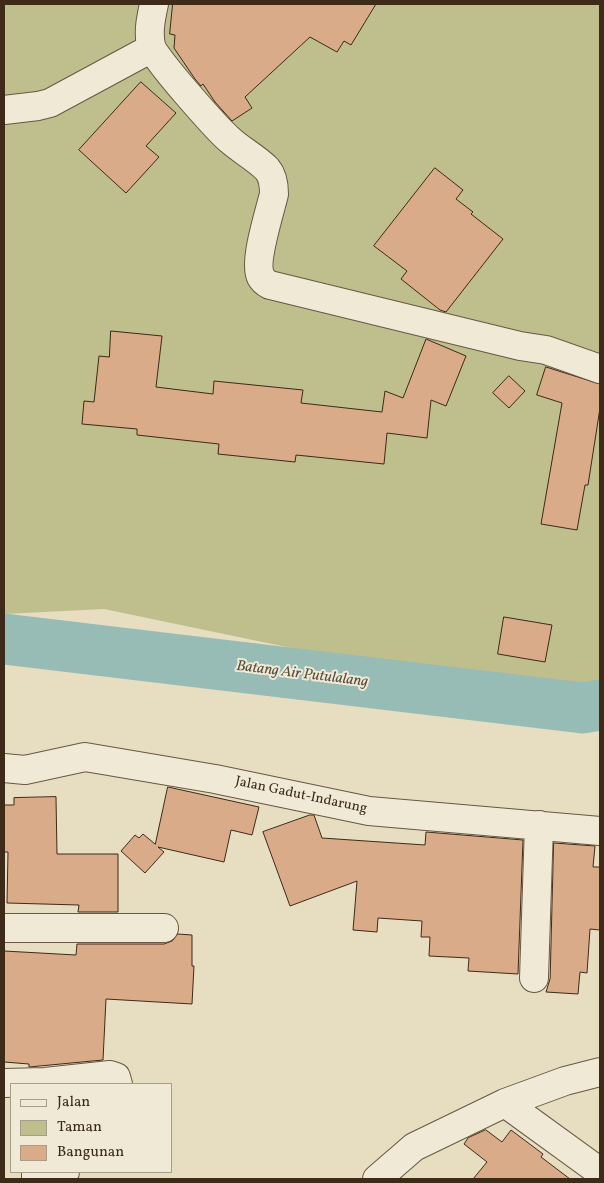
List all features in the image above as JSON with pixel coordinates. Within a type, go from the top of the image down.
[{"type":"street","points":[[154,4],[149,30],[152,48],[164,66],[229,140],[268,169],[272,177],[274,194],[259,259],[260,276],[264,281],[270,285],[501,342],[546,350],[600,369]]},
{"type":"street","points":[[4,110],[50,103],[152,48]]},
{"type":"street","name":"Jalan Gadut-Indarung","points":[[4,768],[25,770],[85,757],[104,759],[215,779],[369,811],[600,831]]},
{"type":"street","points":[[534,978],[539,825]]},
{"type":"street","points":[[4,928],[164,928]]},
{"type":"street","points":[[377,1179],[414,1147],[505,1103],[565,1081],[600,1072]]},
{"type":"street","points":[[4,1083],[44,1083],[110,1075],[116,1077],[118,1083]]},
{"type":"street","points":[[505,1103],[600,1172]]},
{"type":"green space","points":[[4,4],[600,4],[600,689],[546,701],[104,609],[4,614]]},
{"type":"building","points":[[173,4],[376,4],[351,45],[344,41],[337,52],[310,37],[245,97],[252,108],[232,121],[215,102],[203,84],[201,86],[195,79],[174,48],[175,35],[170,34]]},
{"type":"building","points":[[141,82],[176,113],[146,146],[159,157],[126,193],[79,150]]},
{"type":"building","points":[[435,168],[463,190],[456,199],[473,212],[471,214],[503,239],[446,312],[440,310],[401,279],[407,271],[374,246]]},
{"type":"building","points":[[111,331],[162,336],[156,387],[213,394],[214,381],[303,390],[301,403],[382,412],[385,391],[403,398],[426,339],[466,356],[446,406],[431,400],[427,438],[387,433],[384,464],[296,455],[295,462],[218,454],[219,444],[137,435],[137,429],[82,424],[84,401],[94,402],[99,356],[109,357]]},
{"type":"building","points":[[546,367],[600,384],[600,408],[588,485],[585,485],[577,530],[541,524],[562,403],[537,395]]},
{"type":"building","points":[[509,376],[525,391],[509,408],[493,393]]},
{"type":"building","points":[[504,617],[552,625],[545,662],[498,654]]},
{"type":"building","points":[[168,787],[259,807],[252,835],[231,830],[224,862],[158,847],[164,852],[145,873],[121,851],[135,835],[139,838],[143,834],[155,844]]},
{"type":"building","points":[[56,797],[57,854],[118,854],[118,912],[78,912],[79,905],[7,903],[8,852],[4,852],[4,805],[14,805],[14,798]]},
{"type":"building","points":[[314,815],[322,838],[425,845],[426,832],[523,840],[518,974],[468,971],[469,958],[429,956],[430,937],[421,937],[422,921],[378,918],[377,932],[353,930],[357,881],[290,906],[263,832]]},
{"type":"building","points":[[554,843],[595,846],[593,867],[600,867],[600,930],[590,929],[587,973],[580,972],[578,994],[546,992],[550,979]]},
{"type":"building","points":[[178,934],[192,935],[192,966],[194,966],[192,1004],[106,999],[103,1060],[29,1067],[29,1064],[4,1062],[4,951],[76,955],[77,944],[164,944],[172,941]]},
{"type":"building","points":[[486,1130],[502,1142],[511,1130],[543,1154],[541,1157],[570,1179],[473,1179],[487,1162],[464,1144],[468,1138]]},
{"type":"waterway","name":"Batang Air Putulalang","points":[[4,639],[583,708],[600,705]]}]
